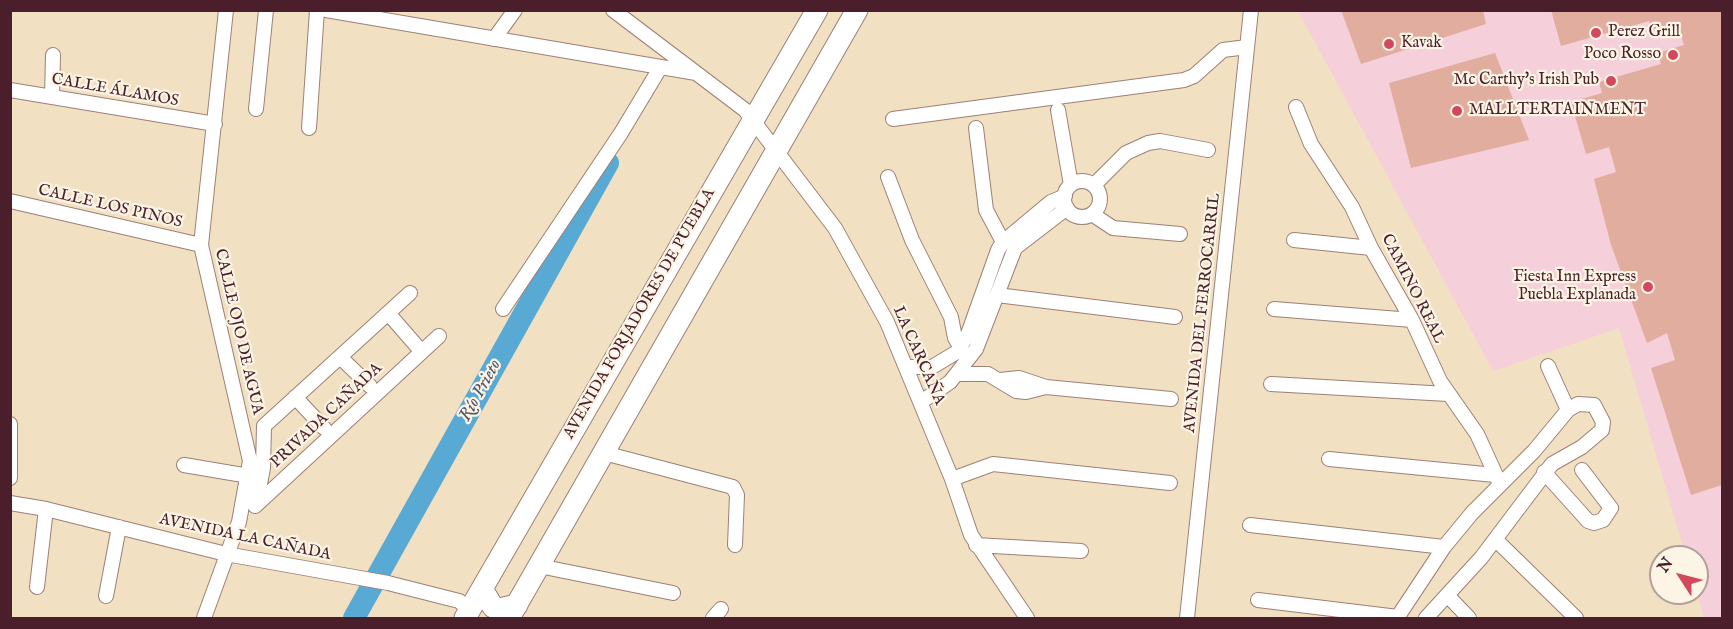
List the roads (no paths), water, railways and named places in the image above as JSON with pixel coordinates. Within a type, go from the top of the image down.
[{"type":"main road","name":"AVENIDA FORJADORES DE PUEBLA","points":[[471,616],[482,589],[817,10]]},
{"type":"main road","points":[[482,589],[492,607],[513,612],[857,10]]},
{"type":"street","name":"CALLE OJO DE AGUA","points":[[204,618],[239,522],[250,461],[201,245],[226,10]]},
{"type":"street","points":[[256,109],[266,10]]},
{"type":"street","points":[[309,128],[317,10]]},
{"type":"street","points":[[326,10],[660,69],[696,73]]},
{"type":"street","points":[[494,39],[515,10]]},
{"type":"street","name":"LA CARCAÑA","points":[[613,10],[730,97],[753,121],[835,228],[887,322],[952,479],[976,545],[1028,618]]},
{"type":"street","name":"AVENIDA DEL FERROCARRIL","points":[[1187,618],[1251,10]]},
{"type":"street","points":[[892,119],[1184,80],[1194,76],[1223,50],[1247,47]]},
{"type":"street","points":[[52,97],[53,56]]},
{"type":"street","points":[[503,309],[660,69]]},
{"type":"street","name":"CALLE ÁLAMOS","points":[[10,90],[215,124]]},
{"type":"street","name":"CAMINO REAL","points":[[1296,108],[1311,144],[1341,187],[1371,248],[1412,320],[1448,394],[1476,434],[1497,480]]},
{"type":"street","points":[[1058,110],[1068,196],[1075,216],[1092,214],[1113,228],[1123,231],[1180,234]]},
{"type":"street","points":[[976,128],[986,210],[1003,242]]},
{"type":"street","points":[[1094,185],[1126,153],[1148,142],[1160,141],[1208,150]]},
{"type":"street","points":[[888,177],[912,240],[951,317],[952,328],[960,348]]},
{"type":"street","points":[[921,402],[958,374],[976,349],[1015,248],[1083,181],[1094,185],[1100,200],[1092,214]]},
{"type":"street","points":[[906,367],[939,364],[960,348],[973,321],[1003,242],[1051,202],[1068,196]]},
{"type":"street","name":"CALLE LOS PINOS","points":[[10,201],[201,245]]},
{"type":"street","points":[[1294,240],[1371,248]]},
{"type":"street","points":[[256,505],[263,468],[264,426],[410,293]]},
{"type":"street","points":[[997,295],[1175,317]]},
{"type":"street","points":[[1274,309],[1412,320]]},
{"type":"street","points":[[388,313],[421,351]]},
{"type":"street","points":[[951,317],[973,321]]},
{"type":"street","name":"PRIVADA CAÑADA","points":[[239,522],[439,336]]},
{"type":"street","points":[[976,349],[994,377]]},
{"type":"street","points":[[340,357],[370,386]]},
{"type":"street","points":[[1548,366],[1568,410]]},
{"type":"street","points":[[958,374],[1028,379],[1046,387],[1171,399]]},
{"type":"street","points":[[1271,384],[1448,394]]},
{"type":"street","points":[[295,396],[324,428]]},
{"type":"street","points":[[1258,600],[1398,618],[1444,547],[1497,480],[1534,452],[1568,410],[1578,404],[1594,405],[1603,422],[1602,430],[1582,447],[1560,457],[1544,472],[1496,540],[1429,615],[1414,595]]},
{"type":"street","points":[[10,424],[10,478]]},
{"type":"street","points":[[604,453],[733,487],[737,495],[735,544]]},
{"type":"street","points":[[1329,459],[1497,480]]},
{"type":"street","points":[[952,479],[993,464],[1170,483]]},
{"type":"street","points":[[184,465],[249,476]]},
{"type":"street","points":[[1544,472],[1588,521],[1594,523],[1608,516],[1611,508],[1582,470]]},
{"type":"street","name":"AVENIDA LA CAÑADA","points":[[10,503],[46,509],[226,554],[388,583],[459,601],[471,616]]},
{"type":"street","points":[[37,587],[46,509]]},
{"type":"street","points":[[1250,525],[1444,547]]},
{"type":"street","points":[[106,596],[119,527]]},
{"type":"street","points":[[1496,540],[1576,618]]},
{"type":"street","points":[[976,545],[1081,551]]},
{"type":"street","points":[[539,566],[673,593]]},
{"type":"street","points":[[1447,595],[1469,618]]},
{"type":"waterway","name":"Río Prieto","points":[[354,618],[608,163]]},
{"type":"place","name":"Perez Grill","points":[[1596,33]]},
{"type":"place","name":"Kavak","points":[[1389,44]]},
{"type":"place","name":"Poco Rosso","points":[[1673,55]]},
{"type":"place","name":"Mc Carthy's Irish Pub","points":[[1611,81]]},
{"type":"place","name":"MALLTERTAINMENT","points":[[1457,111]]},
{"type":"place","name":"Fiesta Inn Express Puebla Explanada","points":[[1648,287]]}]
